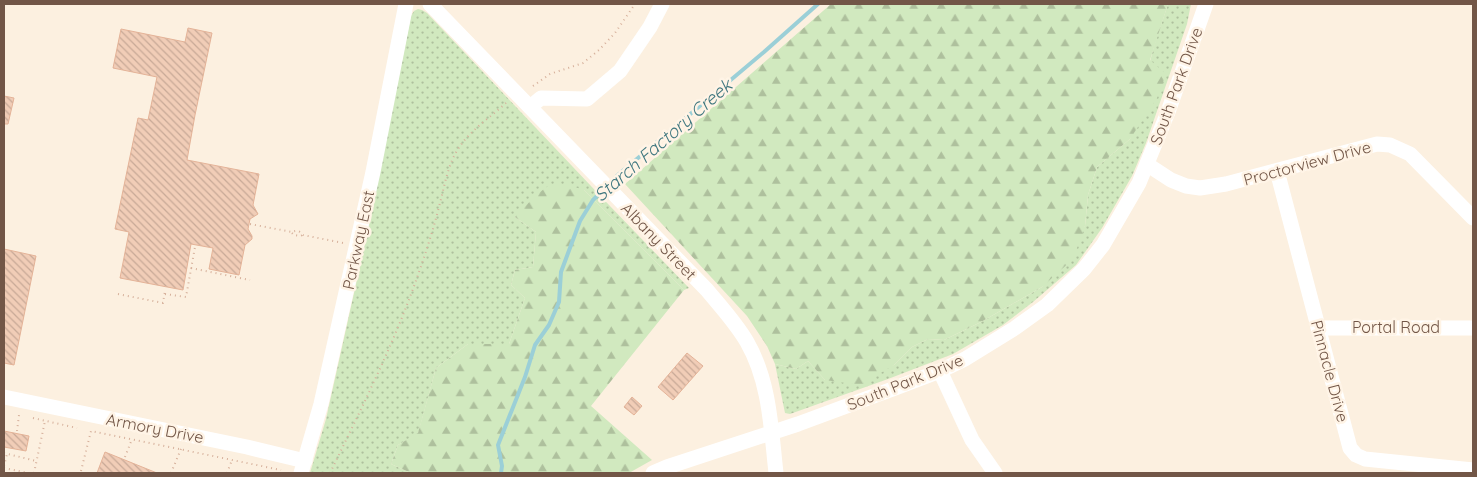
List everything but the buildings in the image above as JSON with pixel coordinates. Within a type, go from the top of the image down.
[{"type":"street","name":"Parkway East","points":[[303,467],[321,404],[366,201],[406,4]]},
{"type":"street","name":"Albany Street","points":[[430,4],[707,290],[736,326],[748,344],[760,371],[768,404],[776,473]]},
{"type":"street","points":[[530,108],[541,98],[587,99],[620,71],[650,27],[662,4]]},
{"type":"street","name":"South Park Drive","points":[[653,473],[940,371],[966,359],[1047,305],[1084,269],[1103,245],[1139,183],[1148,165],[1168,112],[1206,4]]},
{"type":"street","name":"Proctorview Drive","points":[[1148,165],[1178,183],[1200,188],[1226,184],[1377,144],[1390,145],[1410,154],[1473,218]]},
{"type":"street","name":"Pinnacle Drive","points":[[1277,171],[1350,448],[1356,455],[1365,458],[1473,470]]},
{"type":"street","name":"Portal Road","points":[[1318,328],[1473,328]]},
{"type":"street","points":[[940,371],[972,440],[995,473]]},
{"type":"street","name":"Armory Drive","points":[[4,397],[247,447],[303,467]]},
{"type":"path","points":[[531,88],[550,74],[583,63],[599,50],[615,32],[635,4]]},
{"type":"path","points":[[330,473],[388,352],[409,303],[428,247],[454,157],[460,145],[509,100]]},
{"type":"path","points":[[250,224],[295,231],[303,235],[345,243]]},
{"type":"path","points":[[118,294],[164,303],[165,292],[186,297],[195,247]]},
{"type":"path","points":[[191,268],[250,280]]},
{"type":"path","points":[[12,413],[19,415],[17,431]]},
{"type":"path","points":[[28,417],[77,428]]},
{"type":"path","points":[[34,473],[45,420]]},
{"type":"path","points":[[81,471],[91,430],[281,470],[280,473]]},
{"type":"path","points":[[125,457],[132,439]]},
{"type":"path","points":[[172,473],[181,449]]},
{"type":"path","points":[[28,473],[4,467],[5,454],[36,461]]},
{"type":"path","points":[[227,473],[232,460]]},
{"type":"green space","points":[[831,4],[1168,4],[1150,60],[1166,74],[1157,98],[1130,139],[1097,167],[1088,195],[1085,226],[1073,259],[1042,287],[981,322],[944,340],[928,339],[912,347],[894,365],[860,385],[825,380],[808,361],[796,369],[775,364],[767,346],[747,316],[625,184]]},
{"type":"green space","points":[[1168,4],[1191,4],[1187,24],[1146,143],[1132,176],[1102,228],[1076,265],[1003,325],[953,354],[790,414],[785,413],[775,364],[796,369],[808,361],[825,380],[894,365],[912,347],[928,339],[944,340],[981,322],[1042,287],[1085,226],[1088,195],[1097,167],[1130,139],[1154,46]]},
{"type":"green space","points":[[418,9],[427,13],[689,288],[684,290],[584,190],[515,217],[536,232],[533,267],[515,270],[511,285],[525,298],[509,344],[468,344],[436,368],[418,434],[398,445],[391,464],[411,473],[310,473],[326,419],[368,230],[411,16]]},
{"type":"green space","points":[[565,184],[584,190],[684,290],[591,406],[652,460],[629,473],[411,473],[391,464],[398,445],[418,433],[436,368],[468,344],[509,344],[525,298],[511,285],[515,270],[533,267],[536,232],[515,217],[536,195],[548,186]]},
{"type":"waterway","name":"Starch Factory Creek","points":[[609,184],[818,4]]},
{"type":"waterway","name":"Starch Factory Creek","points":[[501,473],[502,466],[498,445],[525,377],[535,345],[549,325],[559,302],[561,272],[580,221],[593,200],[604,189]]}]
